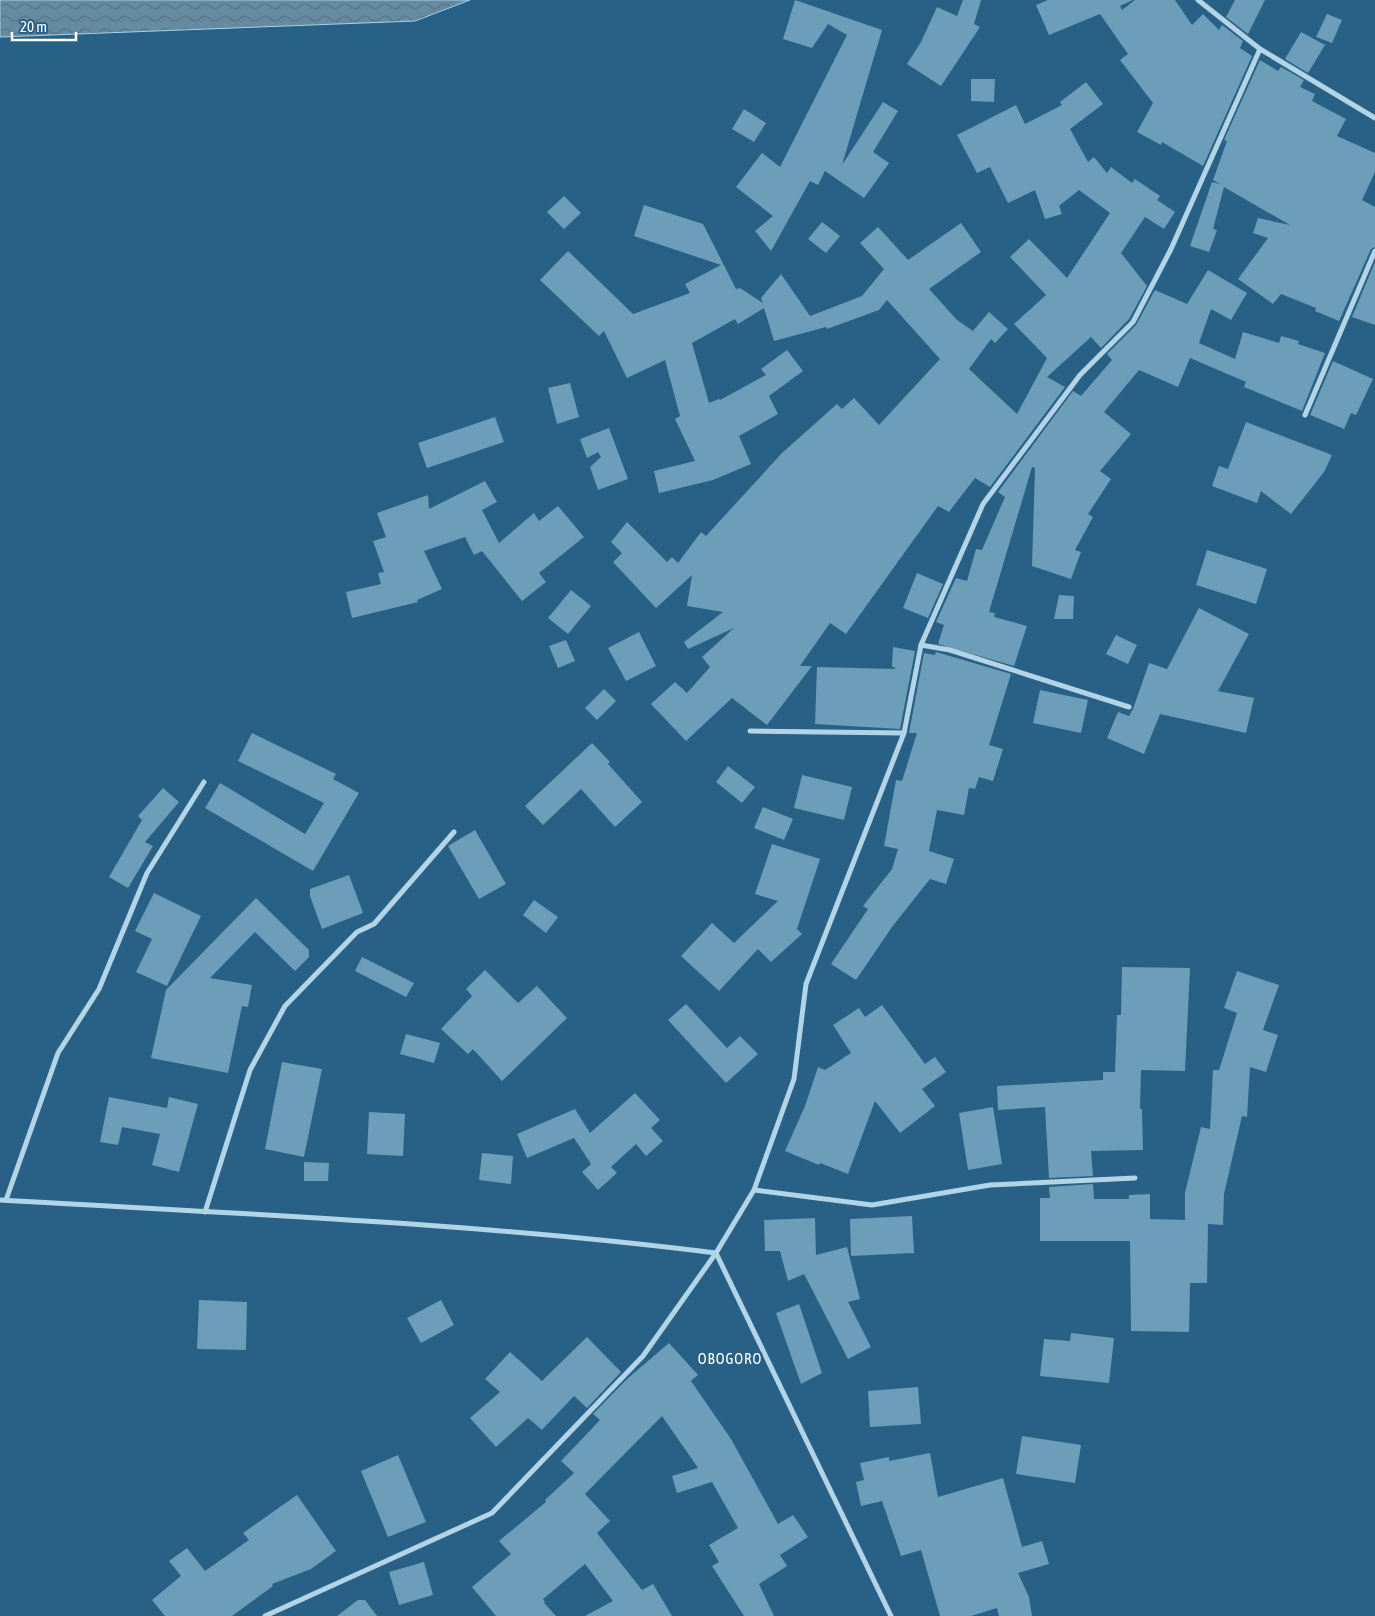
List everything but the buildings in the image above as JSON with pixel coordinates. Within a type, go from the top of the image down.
[{"type":"street","points":[[1198,0],[1260,49],[1375,118]]},
{"type":"street","points":[[265,1616],[492,1513],[643,1356],[716,1253],[754,1190],[794,1079],[806,984],[904,733],[921,644],[983,504],[1080,375],[1134,322],[1171,249],[1260,49]]},
{"type":"street","points":[[1305,415],[1375,251]]},
{"type":"street","points":[[921,644],[950,650],[1129,706]]},
{"type":"street","points":[[750,731],[904,733]]},
{"type":"street","points":[[6,1200],[58,1053],[100,988],[147,873],[204,782]]},
{"type":"street","points":[[205,1212],[250,1070],[285,1006],[357,932],[374,924],[454,832]]},
{"type":"street","points":[[754,1190],[872,1205],[990,1186],[1135,1178]]},
{"type":"street","points":[[0,1200],[458,1228],[640,1243],[716,1253]]},
{"type":"street","points":[[716,1253],[891,1616]]},
{"type":"water","points":[[0,0],[470,0],[415,21],[0,37]]},
{"type":"district","name":"OBOGORO","points":[[730,1358]]}]
